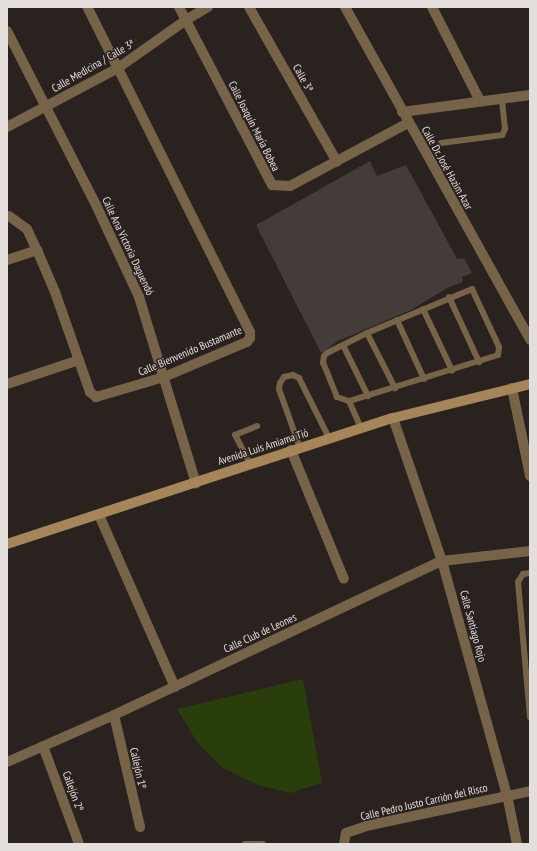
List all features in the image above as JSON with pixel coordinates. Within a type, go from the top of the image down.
[{"type":"main road","name":"Avenida Luis Amiama Tió","points":[[7,544],[360,428],[393,418],[530,384]]},
{"type":"street","name":"Calle Bienvenido Bustamante","points":[[9,216],[27,229],[37,250],[90,392],[96,397],[102,397],[164,377],[247,342],[251,334],[86,7]]},
{"type":"street","name":"Calle Joaquín María Bobea","points":[[179,7],[270,184],[287,187],[408,124]]},
{"type":"street","name":"Calle Medicina / Calle 3ª","points":[[7,127],[118,68],[186,20],[208,7]]},
{"type":"street","name":"Calle 3ª","points":[[249,7],[337,162]]},
{"type":"street","name":"Calle Dr. José Hazim Azar","points":[[345,7],[408,124],[530,340]]},
{"type":"street","points":[[432,7],[480,102]]},
{"type":"street","name":"Calle Ana Victoria Daguendó","points":[[7,31],[47,107],[129,275],[164,377],[196,483]]},
{"type":"street","points":[[402,112],[530,95]]},
{"type":"street","points":[[7,260],[37,250]]},
{"type":"street","points":[[7,384],[79,360]]},
{"type":"street","points":[[512,388],[530,476]]},
{"type":"street","name":"Calle Santiago Rojo","points":[[393,418],[442,561],[507,795],[517,844]]},
{"type":"street","points":[[295,449],[344,579]]},
{"type":"street","points":[[99,515],[175,686]]},
{"type":"street","name":"Calle Club de Leones","points":[[7,762],[114,715],[442,561],[530,551]]},
{"type":"street","name":"Callejón 1º","points":[[114,715],[140,827]]},
{"type":"street","name":"Callejón 2º","points":[[43,746],[80,844]]},
{"type":"street","name":"Calle Pedro Justo Carrión del Risco","points":[[344,844],[346,833],[507,795],[530,791]]},
{"type":"lane","points":[[440,143],[502,135],[505,129],[502,99]]},
{"type":"lane","points":[[472,290],[499,347],[498,356],[349,401],[338,397],[323,363],[324,356],[367,333],[449,297],[472,290]]},
{"type":"lane","points":[[449,297],[479,362]]},
{"type":"lane","points":[[423,309],[452,370]]},
{"type":"lane","points":[[397,320],[424,379]]},
{"type":"lane","points":[[367,333],[395,388]]},
{"type":"lane","points":[[343,345],[368,396]]},
{"type":"lane","points":[[295,449],[279,388],[280,382],[284,377],[293,375],[299,378],[329,438]]},
{"type":"lane","points":[[349,401],[360,428]]},
{"type":"lane","points":[[250,464],[235,435],[257,426]]},
{"type":"lane","points":[[530,573],[523,574],[518,582],[530,717]]},
{"type":"lane","points":[[245,844],[263,844]]},
{"type":"green space","points":[[303,679],[322,783],[290,793],[258,785],[223,768],[199,745],[177,709]]},
{"type":"building","points":[[370,161],[377,176],[406,165],[457,259],[464,258],[472,273],[462,277],[463,282],[447,288],[411,310],[338,341],[321,353],[256,225]]}]
